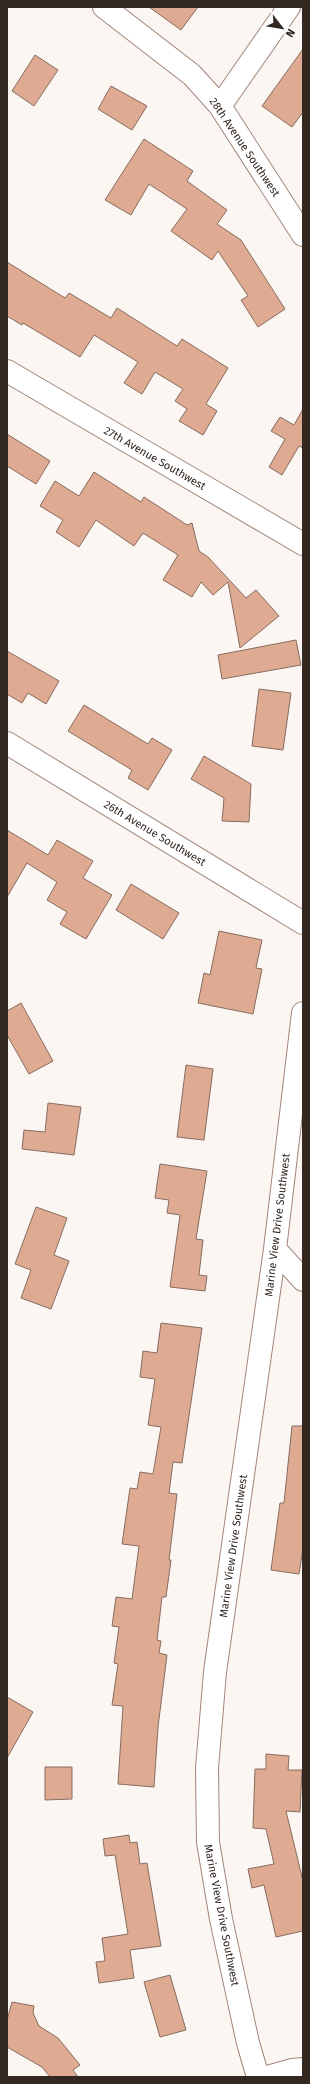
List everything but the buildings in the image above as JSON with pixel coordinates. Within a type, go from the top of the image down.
[{"type":"street","name":"28th Avenue Southwest","points":[[104,7],[192,75],[220,106],[303,235]]},
{"type":"street","points":[[220,106],[289,7]]},
{"type":"street","name":"27th Avenue Southwest","points":[[7,371],[303,544]]},
{"type":"street","name":"26th Avenue Southwest","points":[[7,743],[303,922]]},
{"type":"street","name":"Marine View Drive Southwest","points":[[258,2077],[248,2044],[221,1919],[208,1842],[207,1768],[215,1672],[275,1249],[303,1013]]},
{"type":"street","points":[[275,1249],[303,1280]]},
{"type":"street","points":[[267,2077],[292,2070],[303,2070]]}]
